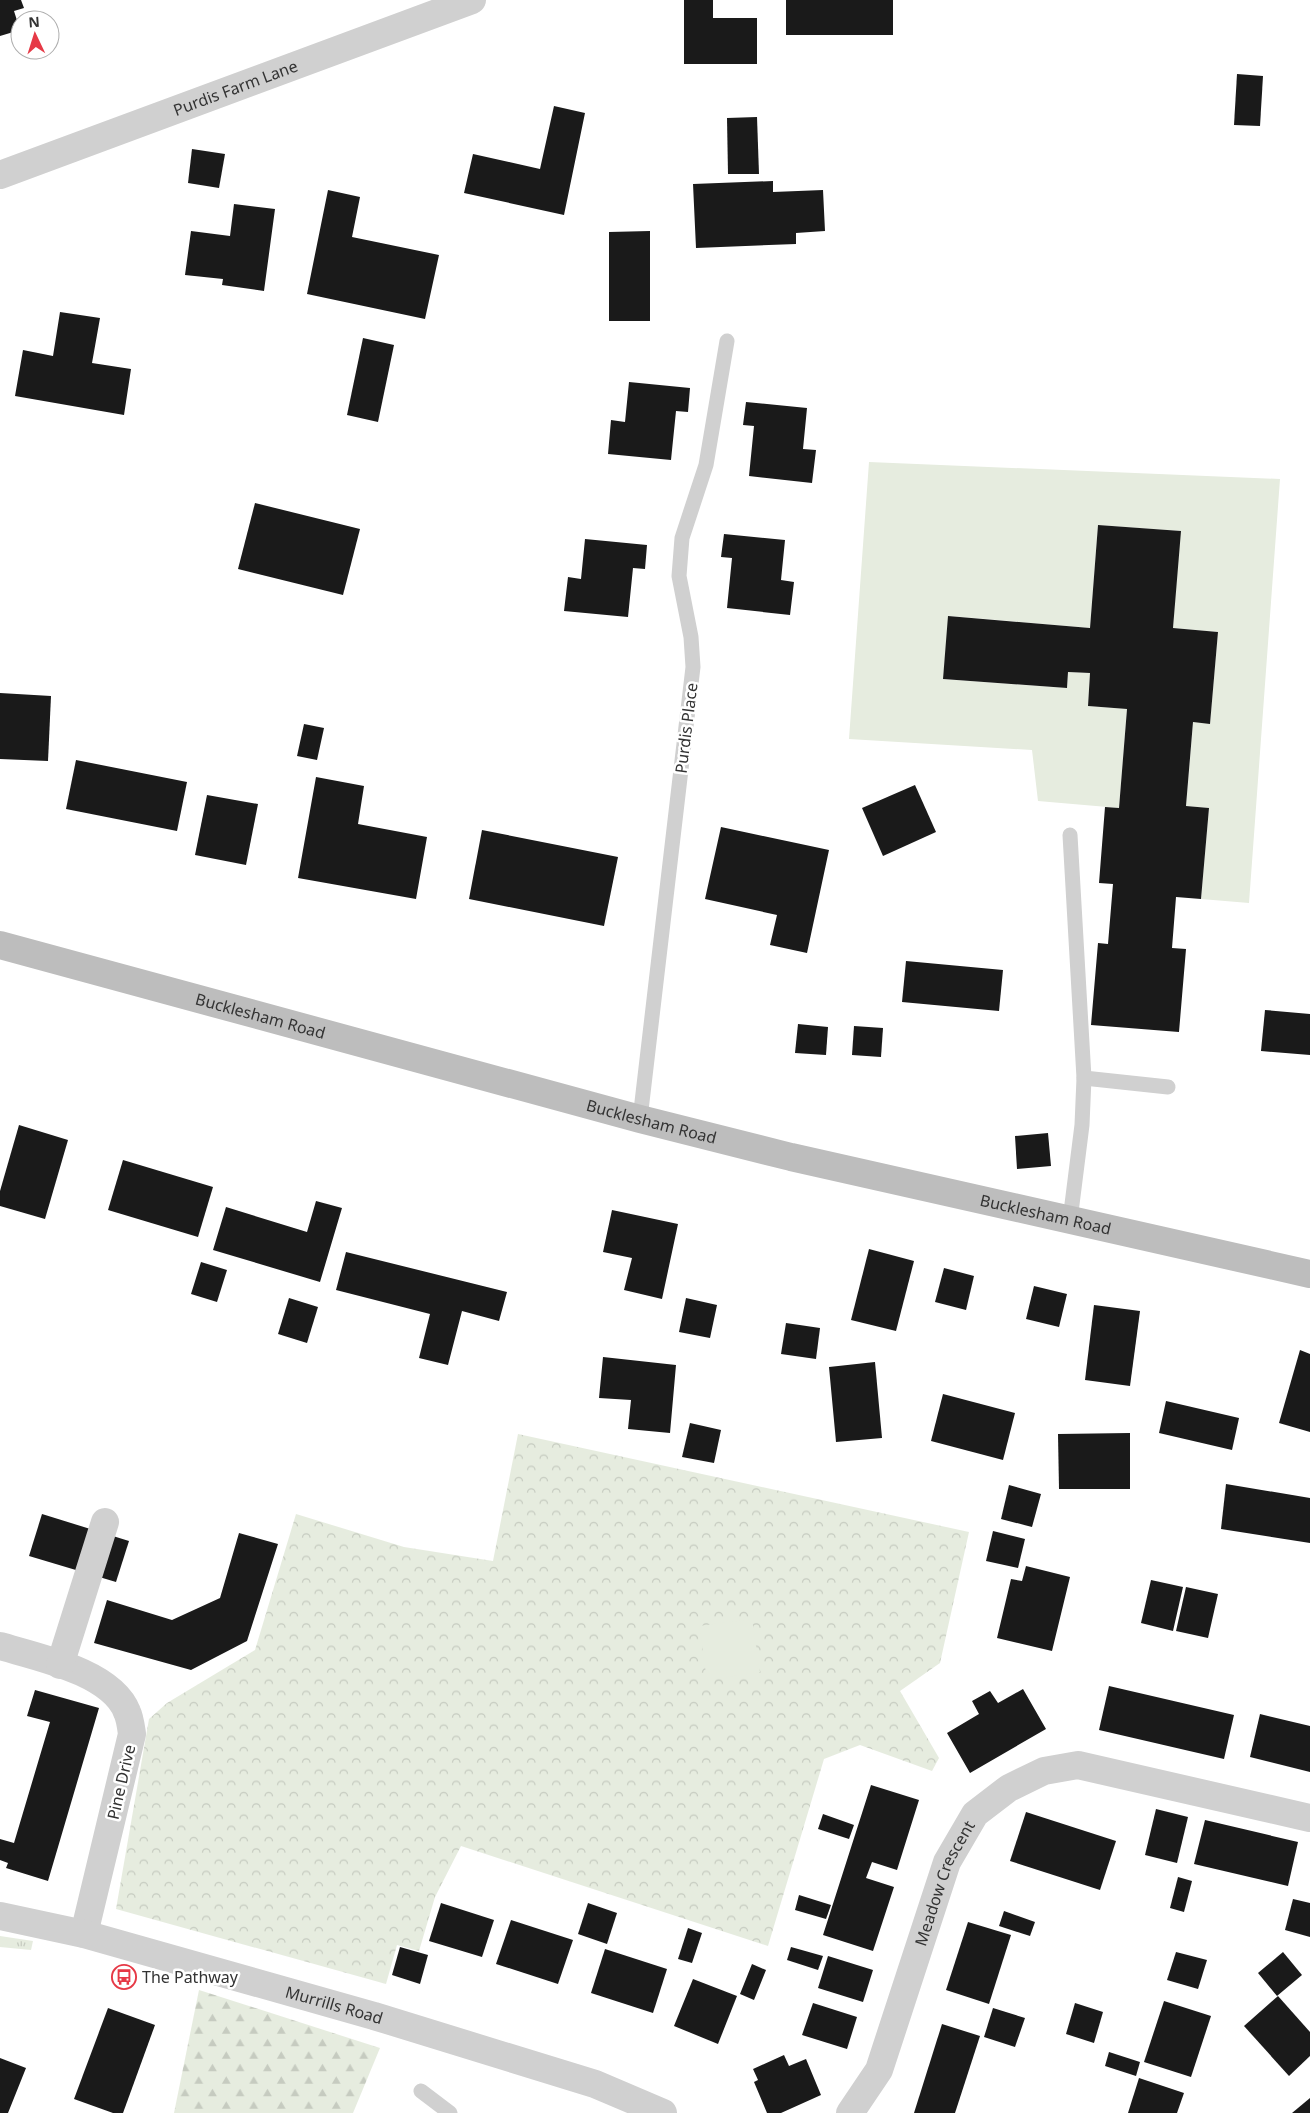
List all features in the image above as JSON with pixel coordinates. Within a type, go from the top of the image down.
[{"type":"street","name":"Purdis Farm Lane","points":[[0,175],[460,2]]},
{"type":"street","name":"Bucklesham Road","points":[[0,946],[640,1119],[791,1157],[1310,1274]]},
{"type":"street","points":[[60,1665],[105,1522]]},
{"type":"street","name":"Pine Drive","points":[[0,1646],[85,1673],[109,1687],[127,1711],[132,1734],[84,1934]]},
{"type":"street","name":"Meadow Crescent","points":[[850,2113],[879,2070],[947,1862],[975,1814],[1009,1788],[1044,1771],[1078,1765],[1310,1818]]},
{"type":"street","name":"Murrills Road","points":[[0,1916],[84,1934],[366,2013],[595,2084],[662,2113]]},
{"type":"lane","name":"Purdis Place","points":[[640,1119],[693,667],[691,637],[679,576],[682,538],[706,465],[727,341]]},
{"type":"lane","points":[[1070,835],[1084,1078],[1082,1125],[1070,1220]]},
{"type":"lane","points":[[1084,1078],[1168,1087]]},
{"type":"lane","points":[[421,2091],[450,2113]]},
{"type":"green space","points":[[869,462],[1280,479],[1249,903],[1201,899],[1209,808],[1186,806],[1193,722],[1210,723],[1218,632],[1173,628],[1180,531],[1098,525],[1090,628],[949,616],[943,679],[1067,688],[1068,672],[1090,673],[1088,706],[1127,709],[1119,808],[1038,801],[1032,750],[849,739]]},
{"type":"green space","points":[[518,1434],[969,1532],[940,1663],[900,1691],[939,1758],[932,1771],[860,1745],[824,1759],[768,1946],[461,1846],[435,1897],[419,1951],[397,1945],[386,1984],[116,1909],[149,1719],[167,1703],[255,1650],[296,1514],[404,1547],[493,1561]]},
{"type":"green space","points":[[752,1619],[760,1672],[707,1680],[699,1626]]},
{"type":"green space","points":[[0,1936],[33,1941],[31,1950],[0,1947]]},
{"type":"green space","points":[[199,1990],[380,2048],[353,2113],[174,2113]]},
{"type":"building","points":[[0,0],[21,0],[24,8],[10,10],[10,33],[0,36]]},
{"type":"building","points":[[684,0],[713,0],[713,18],[757,18],[757,64],[684,64]]},
{"type":"building","points":[[786,0],[893,0],[893,35],[786,35]]},
{"type":"building","points":[[1237,74],[1263,76],[1260,126],[1234,125]]},
{"type":"building","points":[[554,106],[585,113],[564,215],[464,193],[473,154],[540,169]]},
{"type":"building","points":[[757,117],[759,174],[728,174],[727,118]]},
{"type":"building","points":[[192,149],[225,154],[219,188],[188,183]]},
{"type":"building","points":[[773,181],[773,192],[823,190],[825,231],[796,233],[796,244],[696,248],[693,184]]},
{"type":"building","points":[[328,190],[360,197],[352,237],[439,255],[425,319],[307,294]]},
{"type":"building","points":[[234,204],[275,209],[264,291],[222,285],[223,279],[185,275],[191,231],[230,236]]},
{"type":"building","points":[[650,231],[650,321],[609,321],[609,232]]},
{"type":"building","points":[[60,312],[100,318],[92,363],[131,369],[124,415],[15,396],[23,350],[53,356]]},
{"type":"building","points":[[363,338],[394,345],[378,422],[347,415]]},
{"type":"building","points":[[629,382],[690,388],[688,412],[676,411],[671,460],[608,454],[611,420],[625,422]]},
{"type":"building","points":[[746,402],[807,408],[803,449],[816,450],[812,483],[749,476],[754,426],[743,425]]},
{"type":"building","points":[[255,503],[360,529],[343,595],[238,569]]},
{"type":"building","points":[[1098,525],[1181,531],[1173,628],[1218,632],[1210,724],[1193,722],[1186,806],[1209,808],[1201,899],[1176,897],[1172,948],[1186,949],[1179,1032],[1091,1025],[1098,943],[1108,944],[1113,884],[1099,883],[1105,807],[1119,808],[1127,709],[1088,706],[1090,673],[1068,672],[1067,688],[943,679],[948,616],[1090,628]]},
{"type":"building","points":[[724,534],[785,540],[781,580],[794,582],[790,615],[727,608],[732,558],[721,557]]},
{"type":"building","points":[[585,539],[647,545],[645,569],[633,568],[628,617],[564,611],[568,577],[581,579]]},
{"type":"building","points":[[0,693],[51,696],[48,761],[0,759]]},
{"type":"building","points":[[304,724],[324,728],[317,760],[297,756]]},
{"type":"building","points":[[76,760],[187,782],[177,831],[66,809]]},
{"type":"building","points":[[316,777],[364,786],[358,824],[427,837],[416,899],[298,878]]},
{"type":"building","points":[[915,785],[936,832],[883,856],[862,808]]},
{"type":"building","points":[[207,795],[258,804],[246,865],[195,855]]},
{"type":"building","points":[[721,827],[829,850],[807,953],[770,945],[777,915],[705,899]]},
{"type":"building","points":[[482,830],[618,857],[604,926],[469,899]]},
{"type":"building","points":[[906,961],[1003,970],[999,1011],[902,1002]]},
{"type":"building","points":[[1265,1010],[1310,1014],[1310,1055],[1261,1051]]},
{"type":"building","points":[[798,1024],[828,1027],[826,1055],[795,1053]]},
{"type":"building","points":[[854,1026],[883,1028],[881,1057],[852,1055]]},
{"type":"building","points":[[19,1125],[68,1140],[45,1219],[0,1206],[0,1191]]},
{"type":"building","points":[[1048,1133],[1051,1166],[1017,1169],[1015,1136]]},
{"type":"building","points":[[123,1160],[213,1187],[198,1237],[108,1210]]},
{"type":"building","points":[[316,1201],[342,1208],[320,1282],[213,1250],[226,1207],[307,1232]]},
{"type":"building","points":[[612,1210],[678,1224],[662,1299],[624,1290],[632,1258],[603,1252]]},
{"type":"building","points":[[869,1249],[914,1261],[896,1331],[851,1320]]},
{"type":"building","points":[[346,1252],[507,1292],[499,1321],[462,1311],[448,1365],[419,1358],[430,1314],[336,1290]]},
{"type":"building","points":[[201,1262],[227,1270],[217,1302],[191,1294]]},
{"type":"building","points":[[944,1268],[974,1276],[966,1310],[935,1302]]},
{"type":"building","points":[[1034,1286],[1067,1294],[1059,1327],[1026,1319]]},
{"type":"building","points":[[289,1298],[318,1307],[307,1343],[278,1334]]},
{"type":"building","points":[[686,1298],[717,1305],[710,1338],[679,1332]]},
{"type":"building","points":[[1094,1305],[1140,1311],[1130,1386],[1085,1380]]},
{"type":"building","points":[[786,1323],[820,1328],[816,1359],[781,1354]]},
{"type":"building","points":[[1300,1350],[1310,1354],[1310,1432],[1279,1423]]},
{"type":"building","points":[[603,1357],[676,1365],[670,1433],[628,1429],[631,1400],[599,1398]]},
{"type":"building","points":[[875,1362],[882,1438],[836,1442],[829,1367]]},
{"type":"building","points":[[943,1394],[1015,1413],[1003,1460],[931,1441]]},
{"type":"building","points":[[1166,1401],[1239,1418],[1232,1450],[1159,1433]]},
{"type":"building","points":[[690,1423],[721,1430],[714,1463],[682,1457]]},
{"type":"building","points":[[1130,1433],[1130,1489],[1059,1489],[1058,1434]]},
{"type":"building","points":[[1226,1484],[1310,1498],[1310,1543],[1221,1529]]},
{"type":"building","points":[[1009,1485],[1041,1494],[1032,1527],[1001,1519]]},
{"type":"building","points":[[42,1514],[129,1541],[116,1582],[29,1556]]},
{"type":"building","points":[[993,1531],[1025,1539],[1018,1568],[986,1561]]},
{"type":"building","points":[[239,1533],[278,1544],[247,1641],[191,1670],[94,1643],[107,1600],[172,1620],[220,1598]]},
{"type":"building","points":[[1026,1566],[1070,1577],[1052,1651],[997,1638],[1011,1579],[1022,1581]]},
{"type":"building","points":[[1151,1580],[1183,1587],[1173,1631],[1141,1623]]},
{"type":"building","points":[[1186,1587],[1218,1594],[1208,1638],[1176,1631]]},
{"type":"building","points":[[1109,1686],[1234,1715],[1224,1759],[1099,1730]]},
{"type":"building","points":[[1023,1689],[1046,1729],[970,1773],[947,1733],[979,1714],[972,1701],[990,1691],[998,1703]]},
{"type":"building","points":[[35,1690],[99,1708],[48,1881],[6,1868],[8,1863],[0,1860],[0,1839],[14,1843],[50,1722],[27,1716]]},
{"type":"building","points":[[1260,1714],[1310,1726],[1310,1772],[1250,1757]]},
{"type":"building","points":[[871,1785],[919,1800],[897,1870],[872,1862],[866,1878],[894,1887],[873,1951],[823,1935]]},
{"type":"building","points":[[1156,1809],[1188,1817],[1177,1863],[1145,1855]]},
{"type":"building","points":[[1026,1812],[1116,1841],[1100,1890],[1010,1861]]},
{"type":"building","points":[[823,1814],[854,1825],[849,1839],[818,1829]]},
{"type":"building","points":[[1205,1820],[1298,1842],[1288,1886],[1194,1864]]},
{"type":"building","points":[[1178,1877],[1192,1881],[1184,1912],[1170,1908]]},
{"type":"building","points":[[799,1895],[831,1905],[826,1919],[795,1910]]},
{"type":"building","points":[[1293,1899],[1310,1903],[1310,1937],[1285,1930]]},
{"type":"building","points":[[441,1903],[494,1920],[482,1957],[429,1941]]},
{"type":"building","points":[[588,1903],[617,1913],[607,1944],[578,1934]]},
{"type":"building","points":[[1004,1911],[1035,1922],[1030,1936],[999,1926]]},
{"type":"building","points":[[511,1920],[573,1940],[558,1984],[496,1964]]},
{"type":"building","points":[[968,1922],[1011,1935],[989,2004],[946,1990]]},
{"type":"building","points":[[688,1928],[702,1933],[692,1963],[678,1959]]},
{"type":"building","points":[[400,1947],[428,1955],[420,1984],[392,1975]]},
{"type":"building","points":[[791,1947],[823,1956],[818,1970],[787,1960]]},
{"type":"building","points":[[605,1949],[667,1969],[653,2013],[591,1993]]},
{"type":"building","points":[[1176,1952],[1207,1960],[1198,1989],[1167,1980]]},
{"type":"building","points":[[1283,1952],[1302,1975],[1277,1996],[1258,1973]]},
{"type":"building","points":[[828,1956],[873,1970],[863,2002],[818,1988]]},
{"type":"building","points":[[752,1964],[766,1970],[754,2000],[740,1994]]},
{"type":"building","points":[[693,1979],[737,1996],[718,2044],[674,2026]]},
{"type":"building","points":[[1278,1996],[1310,2032],[1310,2056],[1289,2076],[1244,2026]]},
{"type":"building","points":[[1164,2001],[1211,2016],[1191,2077],[1144,2062]]},
{"type":"building","points":[[813,2003],[857,2017],[847,2049],[802,2035]]},
{"type":"building","points":[[1075,2003],[1103,2012],[1094,2043],[1066,2034]]},
{"type":"building","points":[[108,2008],[155,2025],[123,2113],[113,2113],[74,2099]]},
{"type":"building","points":[[993,2008],[1025,2018],[1015,2047],[984,2037]]},
{"type":"building","points":[[942,2024],[980,2036],[955,2113],[914,2113]]},
{"type":"building","points":[[1109,2052],[1140,2062],[1136,2076],[1105,2066]]},
{"type":"building","points":[[784,2055],[789,2066],[806,2059],[821,2095],[781,2113],[767,2113],[754,2082],[758,2080],[753,2069]]},
{"type":"building","points":[[0,2058],[26,2068],[8,2113],[0,2113]]},
{"type":"building","points":[[1139,2078],[1184,2093],[1177,2113],[1128,2113]]},
{"type":"building","points":[[1310,2098],[1310,2113],[1292,2113]]},
{"type":"place","name":"The Pathway","points":[[124,1977]]}]
